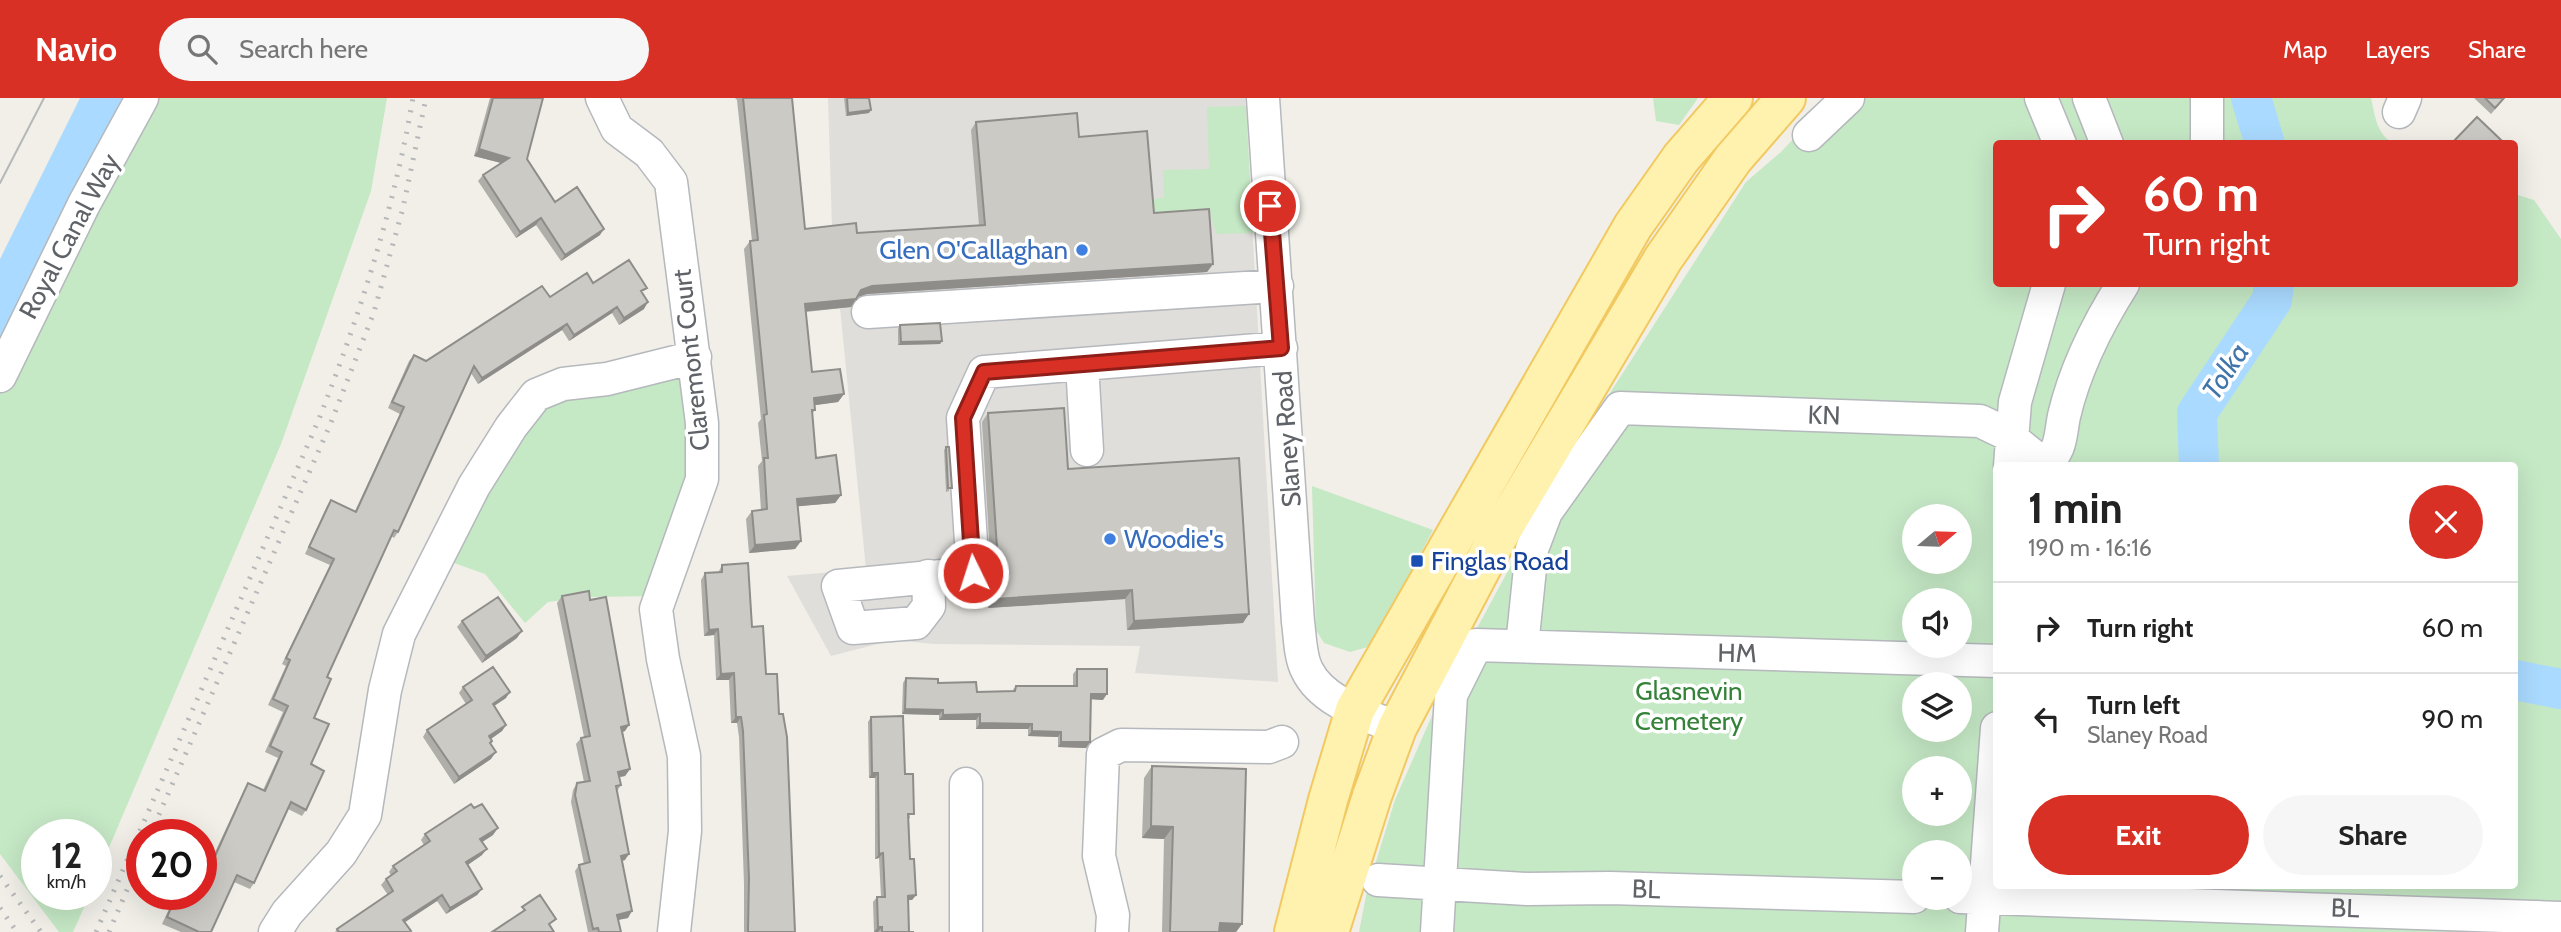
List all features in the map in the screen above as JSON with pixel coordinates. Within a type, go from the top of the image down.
[{"type":"main road","points":[[1294,932],[1311,859],[1355,710],[1633,226],[1681,158],[1733,98]]},
{"type":"main road","points":[[1329,932],[1372,796],[1397,729],[1496,540],[1663,259],[1733,159],[1786,98]]},
{"type":"street","name":"Royal Canal Way","points":[[0,376],[72,228],[142,98]]},
{"type":"street","name":"Claremont Court","points":[[602,98],[617,129],[649,153],[671,182],[702,423],[702,479],[656,609],[663,659],[684,757],[684,831],[674,932]]},
{"type":"street","name":"Slaney Road","points":[[1263,98],[1298,622],[1306,669],[1317,685],[1355,710],[1397,729]]},
{"type":"street","points":[[1809,135],[1848,98]]},
{"type":"street","points":[[2041,98],[2058,140]]},
{"type":"street","points":[[2089,98],[2105,140]]},
{"type":"street","points":[[2207,98],[2207,140]]},
{"type":"street","points":[[868,312],[1277,286]]},
{"type":"street","points":[[2010,452],[2015,402],[2048,287]]},
{"type":"street","points":[[2047,462],[2058,450],[2074,380],[2090,343],[2121,287]]},
{"type":"street","points":[[928,576],[973,573],[963,418],[984,372],[1281,348]]},
{"type":"street","points":[[275,932],[287,913],[341,853],[365,815],[385,690],[399,634],[474,486],[511,427],[536,395],[563,384],[607,379],[695,357]]},
{"type":"street","points":[[1082,364],[1087,450]]},
{"type":"street","name":"KN","points":[[1522,646],[1532,549],[1546,512],[1620,408],[1980,421],[2010,452],[2039,462]]},
{"type":"street","name":"HM","points":[[1440,886],[1451,695],[1476,645],[1993,661]]},
{"type":"street","points":[[1112,932],[1113,915],[1099,856],[1103,754],[1121,745],[1269,747],[1282,742]]},
{"type":"street","points":[[1982,932],[1972,897],[1993,755]]},
{"type":"street","points":[[965,784],[966,932]]},
{"type":"street","name":"BL","points":[[1378,880],[1440,886],[1902,897]]},
{"type":"street","points":[[1437,932],[1440,886]]},
{"type":"street","name":"BL","points":[[1972,897],[2193,907],[2561,918]]},
{"type":"shaded area","points":[[828,98],[1245,98],[1278,682],[1135,673],[1140,646],[934,644],[893,640],[831,656],[787,576],[866,569],[832,228]]},
{"type":"green space","points":[[125,98],[387,98],[371,191],[281,444],[112,840],[112,819],[21,819],[21,882],[0,854],[0,343]]},
{"type":"green space","points":[[1653,98],[1698,98],[1679,125],[1656,121]]},
{"type":"green space","name":"Glasnevin Cemetery","points":[[1832,98],[2371,98],[2380,130],[2388,140],[1993,140],[1993,287],[2518,287],[2518,195],[2534,200],[2561,239],[2561,932],[1359,932],[1367,891],[1395,800],[1442,693],[1537,517],[1601,407],[1746,182],[1781,152]]},
{"type":"green space","points":[[1246,106],[1253,233],[1216,234],[1210,212],[1203,217],[1091,214],[1164,197],[1163,170],[1209,169],[1207,107]]},
{"type":"green space","points":[[694,358],[701,423],[660,596],[586,597],[548,602],[525,623],[485,574],[437,557],[536,395]]},
{"type":"green space","points":[[1312,486],[1433,530],[1371,646],[1350,652],[1324,643],[1316,630]]},
{"type":"green space","points":[[42,910],[83,910],[73,932],[59,932]]},
{"type":"water","points":[[80,98],[125,98],[0,343],[0,259]]},
{"type":"building","points":[[493,98],[543,98],[527,159],[555,202],[577,187],[604,229],[565,255],[541,218],[520,232],[483,175],[509,158],[479,149]]},
{"type":"building","points":[[743,98],[792,98],[805,229],[856,223],[857,233],[985,225],[976,122],[1077,113],[1079,137],[1147,131],[1154,213],[1209,209],[1213,264],[872,286],[861,290],[856,299],[805,304],[812,372],[840,369],[844,394],[814,398],[815,410],[812,410],[816,458],[836,455],[841,495],[797,499],[801,541],[755,545],[752,511],[767,509],[764,458],[768,458],[764,415],[767,414],[750,241],[758,240]]},
{"type":"building","points":[[847,98],[869,98],[871,110],[848,113]]},
{"type":"building","points":[[2485,98],[2504,98],[2495,108]]},
{"type":"building","points":[[2477,117],[2501,140],[2455,140]]},
{"type":"building","points":[[629,260],[647,288],[641,291],[648,302],[624,318],[617,307],[574,335],[567,324],[482,378],[474,366],[398,532],[394,530],[327,677],[331,679],[314,718],[329,724],[311,764],[324,771],[306,810],[291,802],[254,883],[237,875],[211,932],[199,932],[167,917],[170,910],[217,910],[217,852],[248,783],[265,791],[282,752],[270,746],[288,706],[273,699],[290,660],[286,658],[334,559],[309,547],[331,500],[356,512],[404,407],[392,402],[414,355],[426,361],[542,286],[550,297],[587,273],[593,283]]},
{"type":"building","points":[[940,323],[942,341],[901,342],[900,325]]},
{"type":"building","name":"Woodie's","points":[[1064,408],[1068,469],[1239,458],[1249,614],[1134,621],[1132,590],[995,599],[993,575],[998,563],[988,413]]},
{"type":"building","points":[[946,447],[949,447],[952,488],[948,488]]},
{"type":"building","points":[[748,563],[752,627],[763,626],[766,674],[777,674],[779,714],[783,714],[787,737],[795,932],[748,932],[749,878],[743,731],[741,717],[736,717],[734,673],[721,674],[718,629],[709,630],[705,573],[722,572],[722,565]]},
{"type":"building","points":[[589,591],[590,600],[606,597],[629,725],[621,727],[630,769],[618,772],[621,785],[616,786],[629,854],[621,856],[632,911],[617,915],[621,932],[599,932],[598,928],[593,929],[579,865],[590,862],[575,795],[577,783],[590,781],[581,738],[590,736],[562,596]]},
{"type":"building","points":[[498,597],[522,631],[486,656],[462,621]]},
{"type":"building","points":[[493,667],[510,692],[493,704],[506,725],[489,736],[496,752],[459,777],[427,730],[472,700],[463,687]]},
{"type":"building","points":[[1077,669],[1107,669],[1107,694],[1091,694],[1090,742],[1061,742],[1061,732],[1032,731],[1032,724],[980,723],[980,714],[943,715],[943,710],[905,709],[906,678],[938,679],[938,683],[976,682],[977,692],[1015,691],[1016,686],[1077,686]]},
{"type":"building","points":[[903,716],[905,774],[913,774],[914,814],[908,814],[910,859],[914,859],[916,895],[908,896],[909,932],[882,932],[882,927],[878,927],[877,897],[885,897],[883,853],[879,854],[878,773],[872,773],[871,717]]},
{"type":"building","points":[[1152,766],[1246,769],[1242,924],[1220,923],[1219,932],[1170,932],[1173,827],[1151,826]]},
{"type":"building","points":[[471,804],[474,808],[482,804],[498,828],[480,839],[487,849],[466,862],[482,889],[450,908],[442,895],[403,920],[410,932],[339,932],[337,929],[393,891],[386,879],[397,871],[393,866],[430,841],[425,834]]},
{"type":"building","points":[[540,895],[556,919],[549,924],[554,932],[492,932],[525,910],[522,907]]},
{"type":"waterway","name":"Tolka","points":[[2251,98],[2264,140]]},
{"type":"waterway","name":"Tolka","points":[[2199,462],[2197,413],[2272,300],[2274,287]]},
{"type":"waterway","name":"Tolka","points":[[2518,681],[2561,689]]},
{"type":"tram line","points":[[0,183],[44,98]]},
{"type":"railway","points":[[96,932],[334,380],[386,221],[413,98]]},
{"type":"railway","points":[[157,819],[330,425],[374,312],[403,208],[426,98]]},
{"type":"railway","points":[[0,876],[41,932]]},
{"type":"railway","points":[[109,932],[126,892]]},
{"type":"railway","points":[[0,908],[17,932]]},
{"type":"place","name":"Glen O'Callaghan","points":[[1082,250]]},
{"type":"place","name":"Woodie's","points":[[1110,539]]},
{"type":"place","name":"Finglas Road","points":[[1417,561]]},
{"type":"route","points":[[973,573],[963,418],[984,372],[1281,348],[1270,206]]}]
